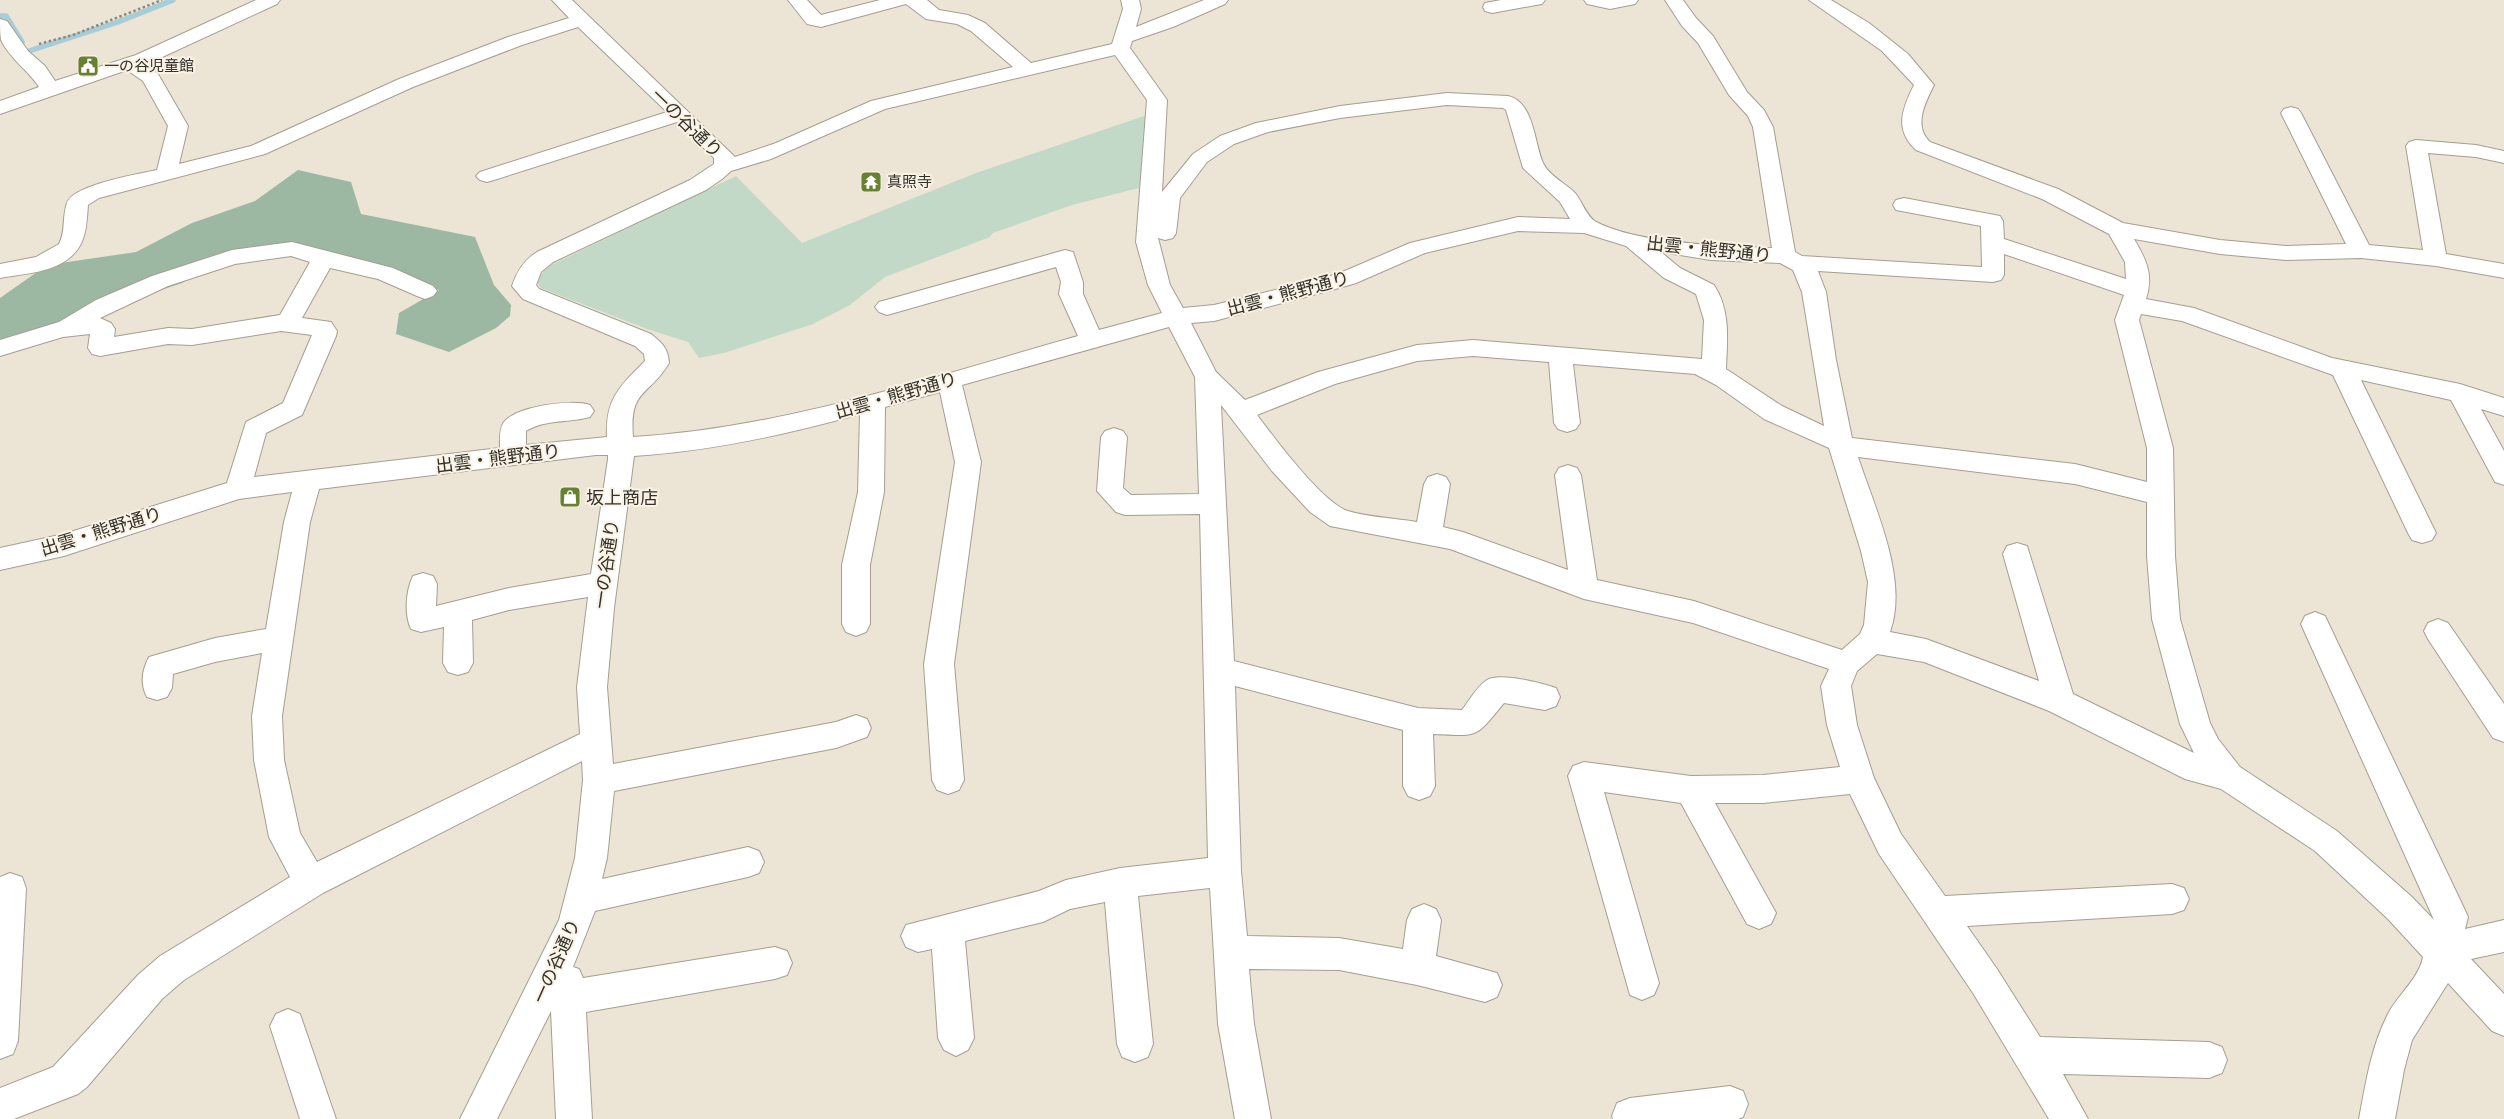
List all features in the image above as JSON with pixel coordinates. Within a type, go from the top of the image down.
[{"type":"street","points":[[0,108],[130,63],[270,0]]},
{"type":"street","name":"一の谷通り","points":[[478,1119],[565,947],[576,920],[591,858],[600,780],[595,742],[592,687],[603,583],[621,459],[619,424],[622,404],[627,394],[656,363],[656,351],[643,340],[531,294],[524,286],[527,272],[539,261],[551,254],[698,185],[715,175],[724,166],[725,157],[561,0]]},
{"type":"street","points":[[797,0],[814,20],[821,22],[901,0]]},
{"type":"street","points":[[912,0],[918,2],[933,15],[961,19],[978,27],[1026,69]]},
{"type":"street","points":[[1121,43],[1132,9],[1130,0]]},
{"type":"street","points":[[724,166],[746,162],[849,115],[878,105],[1026,69],[1121,43],[1219,0]]},
{"type":"street","points":[[1492,7],[1536,0]]},
{"type":"street","points":[[1593,0],[1610,3],[1629,0]]},
{"type":"street","points":[[1674,0],[1689,22],[1706,40],[1739,94],[1757,114],[1763,127],[1791,260],[1808,274],[1814,292],[1824,360],[1841,444],[1875,551],[1882,582],[1878,625],[1872,641],[1846,663],[1836,686],[1842,725],[1859,779],[1890,844],[1938,912],[2070,1119]]},
{"type":"street","points":[[1818,0],[1868,29],[1898,53],[1924,85],[1912,108],[1912,133],[1915,140],[1923,146],[2050,194],[2118,229],[2220,248],[2286,253],[2360,251],[2436,259],[2504,271]]},
{"type":"street","points":[[0,271],[43,262],[56,257],[68,249],[72,241],[78,202],[82,197],[91,193],[275,144],[397,86],[515,41],[580,20]]},
{"type":"street","points":[[0,25],[16,49],[38,70],[51,90]]},
{"type":"street","points":[[1121,43],[1157,100],[1158,107],[1146,242],[1158,285],[1207,377],[1226,394],[1288,471],[1319,505],[1340,519],[1453,539],[1584,588],[1694,612],[1846,663]]},
{"type":"street","points":[[130,63],[150,78],[178,126],[166,174]]},
{"type":"street","points":[[1152,264],[1163,256],[1169,197],[1200,158],[1227,140],[1263,128],[1340,112],[1448,100],[1508,102],[1515,108],[1534,168],[1568,198],[1586,226]]},
{"type":"street","points":[[2291,113],[2360,251]]},
{"type":"street","points":[[487,176],[679,115]]},
{"type":"street","points":[[2436,259],[2416,146],[2476,151],[2504,157]]},
{"type":"street","points":[[1904,205],[1992,221],[1993,243],[2135,298],[2343,369],[2460,393],[2504,407]]},
{"type":"street","name":"出雲・熊野通り","points":[[0,559],[64,546],[238,488],[596,446],[620,448],[677,443],[803,421],[1176,317],[1214,313],[1324,286],[1348,278],[1418,248],[1497,228],[1548,224],[1586,226],[1633,241],[1711,253],[1993,275],[1993,243]]},
{"type":"street","points":[[2118,229],[2136,262],[2138,272],[2135,298],[2127,320],[2160,448],[2161,556],[2166,619],[2195,724],[2207,748],[2228,777]]},
{"type":"street","points":[[1633,241],[1672,273],[1706,290],[1716,320],[1714,371]]},
{"type":"street","points":[[62,329],[104,305],[160,281],[232,257],[292,250],[385,273],[425,291]]},
{"type":"street","points":[[887,307],[1065,257],[1072,282],[1071,294],[1092,340]]},
{"type":"street","points":[[288,324],[323,259]]},
{"type":"street","points":[[0,348],[62,329],[97,325],[103,329],[100,348],[168,336],[192,337],[281,323],[323,328],[326,330],[293,408],[254,428],[238,488]]},
{"type":"street","points":[[1240,412],[1327,378],[1417,353],[1473,348],[1699,366],[1714,371],[1766,408],[1841,444],[2075,474],[2160,495]]},
{"type":"street","points":[[1560,354],[1567,422]]},
{"type":"street","points":[[2343,369],[2422,533]]},
{"type":"street","points":[[1207,377],[1220,670],[1225,871],[1236,1024],[1254,1119]]},
{"type":"street","points":[[948,780],[939,664],[968,462],[949,381]]},
{"type":"street","points":[[2460,393],[2504,475]]},
{"type":"street","points":[[856,624],[856,565],[871,492],[873,402]]},
{"type":"street","points":[[512,456],[514,427],[518,423],[536,417],[581,411]]},
{"type":"street","points":[[1114,437],[1110,491],[1126,505],[1213,504]]},
{"type":"street","points":[[1568,475],[1584,588]]},
{"type":"street","points":[[308,481],[297,522],[277,639],[267,716],[268,760],[285,837],[311,882]]},
{"type":"street","points":[[1428,534],[1438,484]]},
{"type":"street","points":[[2017,554],[2060,702]]},
{"type":"street","points":[[423,584],[421,621],[509,599],[603,583]]},
{"type":"street","points":[[458,612],[458,663]]},
{"type":"street","points":[[2315,624],[2451,917],[2439,966],[2402,1024],[2387,1066],[2377,1119]]},
{"type":"street","points":[[2438,631],[2504,729]]},
{"type":"street","points":[[159,668],[215,650],[277,639]]},
{"type":"street","points":[[1872,641],[1926,651],[2060,702],[2196,769],[2228,777],[2326,841],[2400,908],[2504,1019]]},
{"type":"street","points":[[1220,670],[1418,721],[1469,723],[1497,689],[1545,697]]},
{"type":"street","points":[[1418,721],[1419,786]]},
{"type":"street","points":[[600,780],[836,735],[856,728]]},
{"type":"street","points":[[0,1106],[65,1081],[74,1074],[150,987],[172,968],[311,882],[578,748],[595,742]]},
{"type":"street","points":[[1642,983],[1584,776],[1691,790],[1763,789],[1859,779]]},
{"type":"street","points":[[1691,790],[1759,913]]},
{"type":"street","points":[[581,899],[748,862]]},
{"type":"street","points":[[956,1038],[932,933],[1043,906],[1066,895],[1120,883],[1225,871]]},
{"type":"street","points":[[1120,883],[1134,1044]]},
{"type":"street","points":[[0,1041],[10,888]]},
{"type":"street","points":[[1938,912],[2172,899]]},
{"type":"street","points":[[1418,968],[1424,920]]},
{"type":"street","points":[[2441,953],[2454,947],[2504,936]]},
{"type":"street","points":[[565,947],[574,1119]]},
{"type":"street","points":[[1232,952],[1339,954],[1418,968],[1485,985]]},
{"type":"street","points":[[568,998],[775,963]]},
{"type":"street","points":[[288,1026],[318,1119]]},
{"type":"street","points":[[2030,1055],[2209,1060]]},
{"type":"street","points":[[1631,1119],[1630,1116],[1730,1104]]},
{"type":"path","points":[[16,49],[73,34],[162,0]]},
{"type":"green space","points":[[1150,114],[1139,188],[1072,205],[993,233],[990,237],[885,277],[850,305],[813,324],[724,353],[699,358],[688,342],[647,329],[541,288],[536,280],[549,266],[736,176],[802,243],[976,173]]},
{"type":"green space","points":[[298,170],[351,182],[361,214],[475,237],[494,285],[511,305],[510,316],[496,328],[449,352],[396,334],[399,313],[439,290],[287,242],[239,249],[182,283],[0,344],[0,298],[47,265],[136,252],[192,223],[255,201]]},
{"type":"waterway","points":[[29,51],[118,22],[173,0]]},
{"type":"waterway","points":[[0,16],[6,16],[22,42]]},
{"type":"place","name":"一の谷児童館","points":[[88,66]]},
{"type":"place","name":"真照寺","points":[[871,182]]},
{"type":"place","name":"坂上商店","points":[[570,497]]}]
